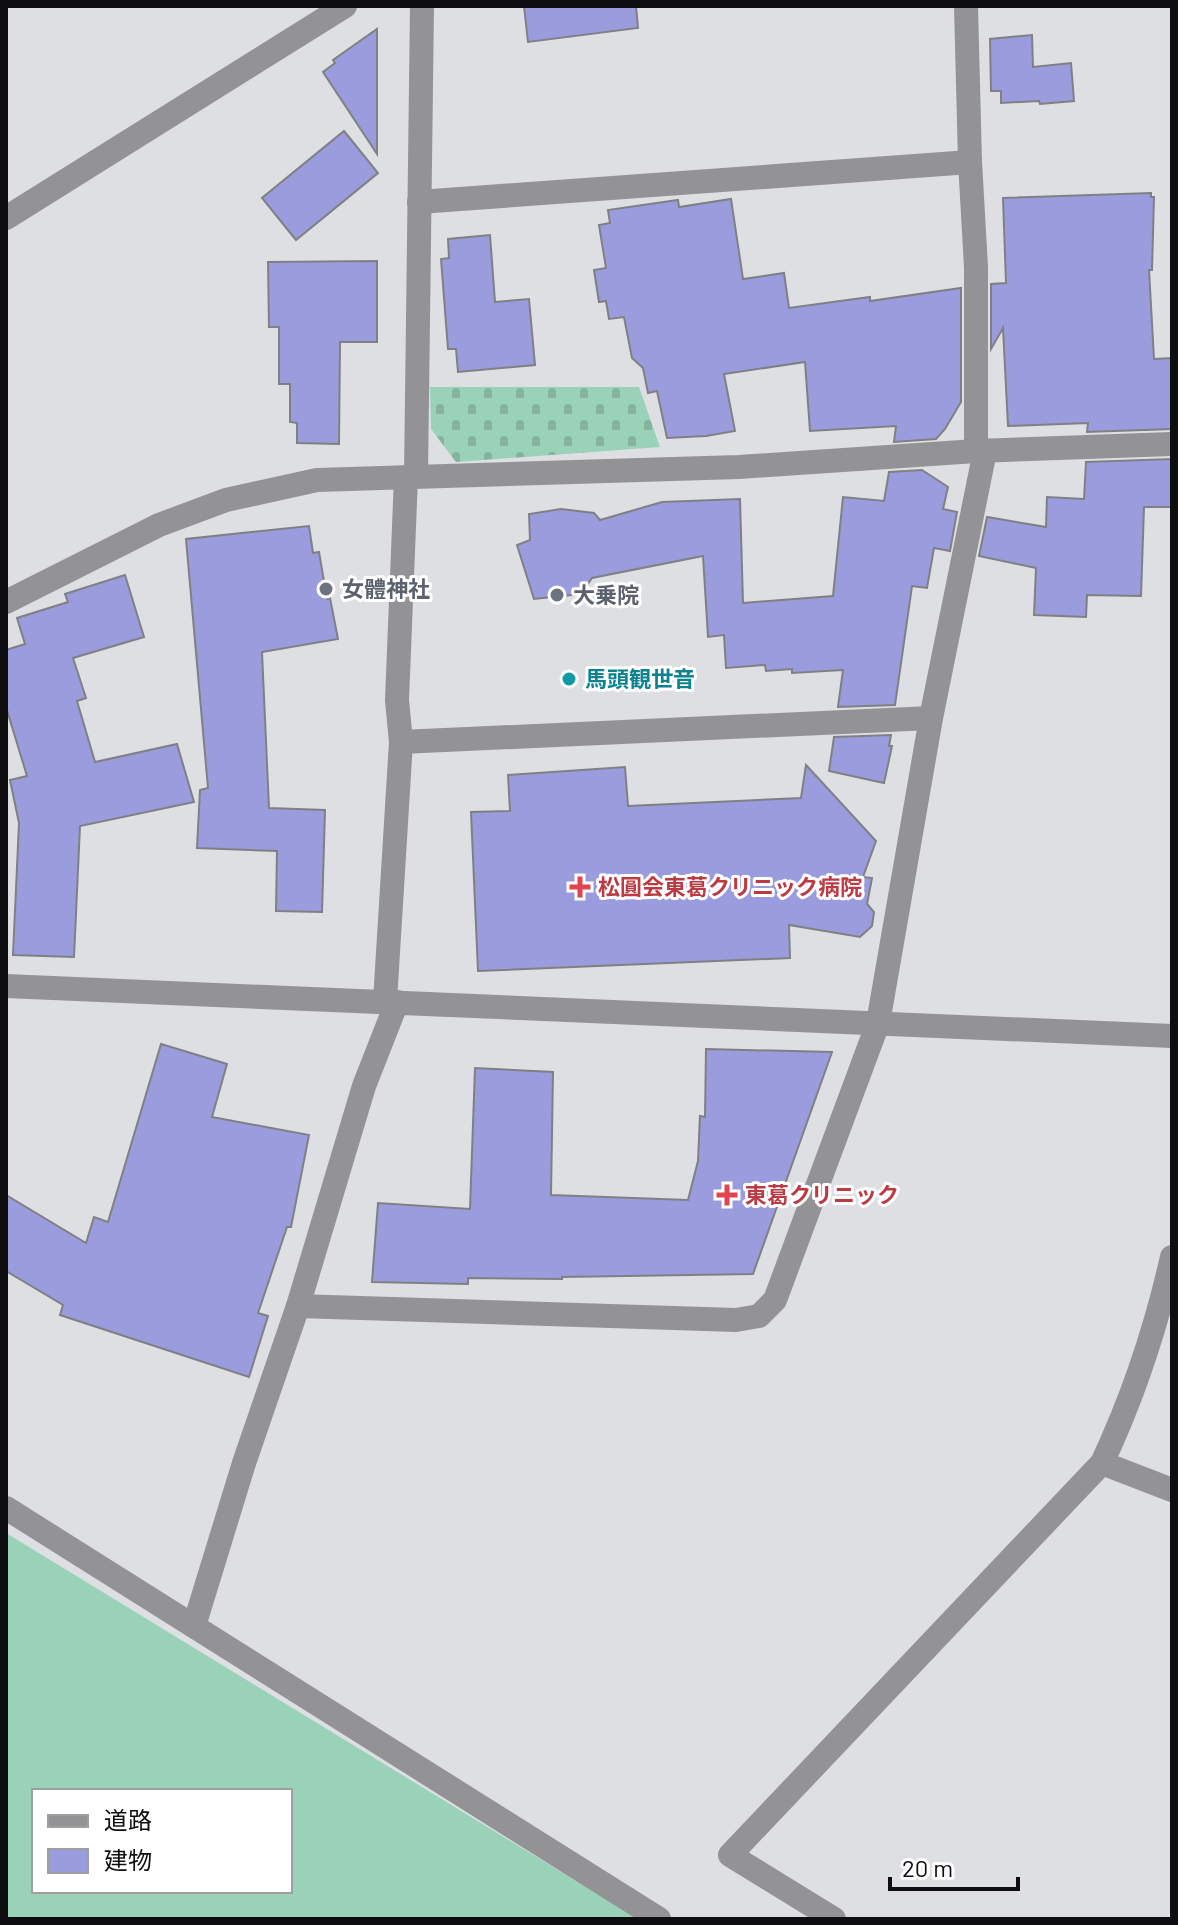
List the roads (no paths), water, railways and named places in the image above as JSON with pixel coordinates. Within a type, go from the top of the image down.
[{"type":"street","points":[[6,218],[345,6]]},
{"type":"street","points":[[194,1626],[244,1463],[298,1306],[391,1001],[401,742],[397,700],[411,476],[422,6]]},
{"type":"street","points":[[298,1306],[736,1320],[759,1316],[775,1300],[878,1023],[980,451],[966,6]]},
{"type":"street","points":[[419,202],[970,162]]},
{"type":"street","points":[[6,602],[159,525],[226,500],[317,480],[739,467],[980,451],[1172,444]]},
{"type":"street","points":[[401,742],[931,718]]},
{"type":"street","points":[[6,986],[1172,1036]]},
{"type":"street","points":[[834,1919],[730,1855],[1102,1463],[1129,1402],[1162,1304],[1172,1257]]},
{"type":"street","points":[[1102,1463],[1172,1490]]},
{"type":"street","points":[[6,1508],[659,1919]]},
{"type":"place","name":"女體神社","points":[[326,589]]},
{"type":"place","name":"大乗院","points":[[557,595]]},
{"type":"place","name":"馬頭観世音","points":[[569,679]]},
{"type":"place","name":"松圓会東葛クリニック病院","points":[[580,887]]},
{"type":"place","name":"東葛クリニック","points":[[727,1195]]}]
